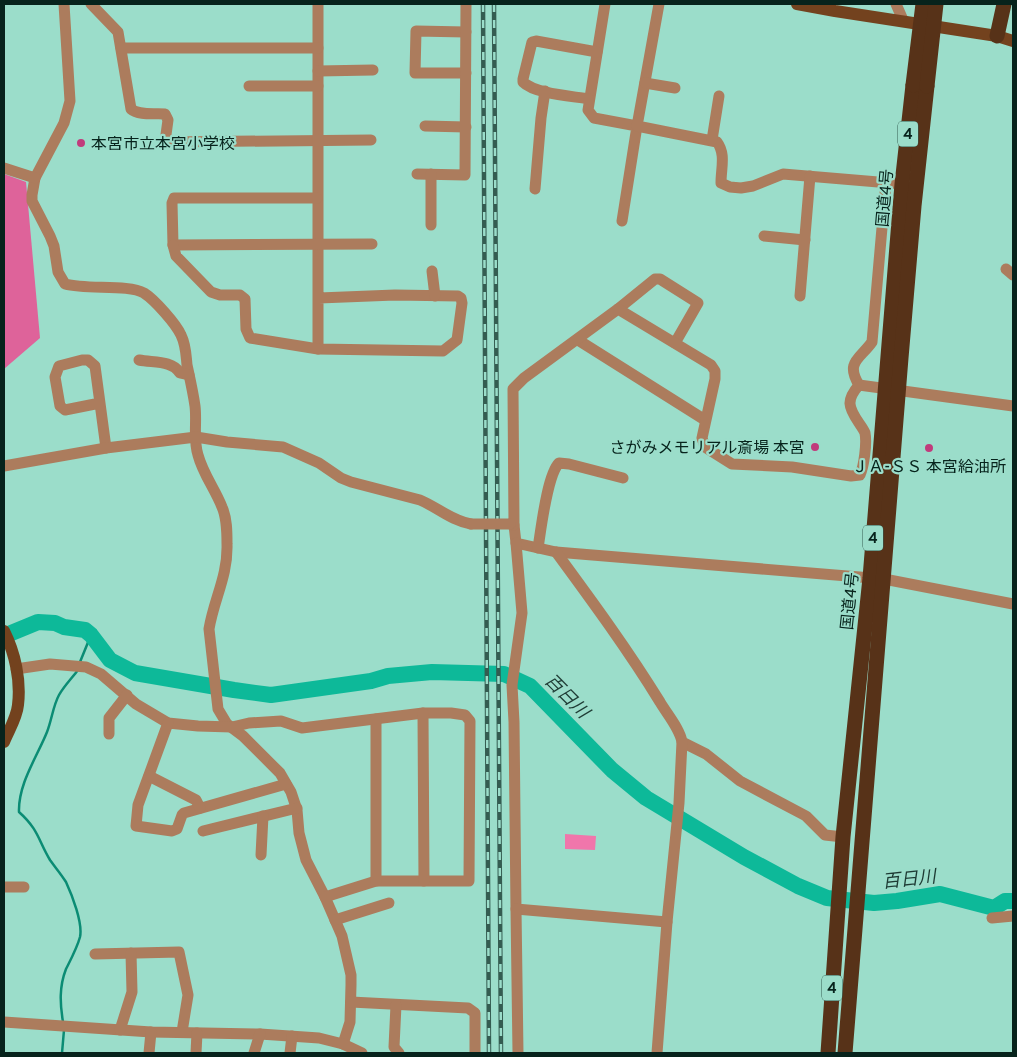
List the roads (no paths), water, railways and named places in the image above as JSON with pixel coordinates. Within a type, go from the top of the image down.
[{"type":"highway","name":"国道4号","points":[[892,389],[914,206],[923,4]]},
{"type":"highway","name":"国道4号","points":[[845,1053],[877,578],[892,389],[902,184],[936,4]]},
{"type":"highway","points":[[997,36],[1004,4]]},
{"type":"highway","name":"国道4号","points":[[828,1053],[843,837],[877,578]]},
{"type":"main road","points":[[798,4],[997,36],[1013,41]]},
{"type":"main road","points":[[4,632],[10,644],[16,669],[18,705],[4,742]]},
{"type":"street","points":[[4,1022],[151,1032],[260,1034],[319,1038],[353,1050],[350,1022],[350,975],[342,936],[302,847],[297,808],[280,773],[221,716],[218,709],[209,629],[211,616],[225,576],[228,546],[223,507],[198,456],[195,406],[184,341],[180,333],[152,299],[144,293],[127,288],[74,287],[65,284],[58,272],[54,246],[32,201],[32,189],[35,178],[64,123],[70,101],[64,4]]},
{"type":"street","points":[[91,4],[118,32],[131,109],[134,112],[140,113],[165,114],[168,120],[165,142],[371,140]]},
{"type":"street","points":[[318,4],[318,349]]},
{"type":"street","points":[[417,174],[466,174],[466,4]]},
{"type":"street","points":[[605,4],[589,99],[588,110],[594,118],[717,142],[723,157],[721,183],[730,188],[753,186],[783,174],[902,184]]},
{"type":"street","points":[[622,221],[644,83],[660,4]]},
{"type":"street","points":[[896,4],[903,20]]},
{"type":"street","points":[[466,32],[416,32],[415,73],[466,73]]},
{"type":"street","points":[[589,99],[545,91],[528,86],[523,82],[532,42],[536,41],[597,52]]},
{"type":"street","points":[[121,48],[318,48]]},
{"type":"street","points":[[318,71],[373,70]]},
{"type":"street","points":[[644,83],[675,88]]},
{"type":"street","points":[[249,86],[318,86]]},
{"type":"street","points":[[535,189],[545,91]]},
{"type":"street","points":[[712,140],[718,96]]},
{"type":"street","points":[[425,126],[466,127]]},
{"type":"street","points":[[4,168],[35,178]]},
{"type":"street","points":[[431,174],[431,225]]},
{"type":"street","points":[[800,296],[810,176]]},
{"type":"street","points":[[860,386],[853,373],[853,366],[872,342],[886,182]]},
{"type":"street","points":[[317,198],[174,198],[172,203],[173,245],[176,256],[211,292],[220,295],[240,296],[245,299],[246,330],[250,338],[318,349],[443,351],[457,340],[460,326],[461,298],[458,296],[394,295],[319,298]]},
{"type":"street","points":[[764,236],[805,240]]},
{"type":"street","points":[[173,245],[372,244]]},
{"type":"street","points":[[432,271],[434,296]]},
{"type":"street","points":[[518,1053],[513,679],[522,613],[516,543],[512,525],[513,390],[524,378],[578,340],[655,280],[660,279],[698,303],[674,343]]},
{"type":"street","points":[[618,309],[711,366],[715,371],[702,438],[705,447],[732,464],[799,467],[851,476],[860,475],[864,459],[865,432],[852,412],[849,403],[853,392],[860,386],[1013,406]]},
{"type":"street","points":[[578,340],[705,420]]},
{"type":"street","points":[[100,403],[65,410],[60,406],[55,377],[59,366],[88,360],[95,366],[100,403],[106,448]]},
{"type":"street","points":[[139,360],[168,364],[174,366],[180,373],[189,375]]},
{"type":"street","points":[[4,466],[106,448],[196,437],[227,442],[283,446],[319,463],[341,478],[429,503],[458,520],[471,524],[512,525]]},
{"type":"street","points":[[538,548],[544,505],[556,466],[559,463],[623,478]]},
{"type":"street","points":[[516,543],[556,552],[877,578],[1013,604]]},
{"type":"street","points":[[556,552],[606,619],[678,732],[682,742],[679,803],[667,922],[657,1053]]},
{"type":"street","points":[[16,669],[50,664],[80,666],[100,674],[136,704],[168,723],[232,727],[249,723],[281,720],[302,728],[423,712],[465,714],[470,721],[469,881],[376,881],[325,897]]},
{"type":"street","points":[[109,734],[109,718],[126,695]]},
{"type":"street","points":[[423,712],[424,881]]},
{"type":"street","points":[[376,719],[376,881]]},
{"type":"street","points":[[168,723],[138,805],[136,826],[172,831],[177,829],[184,813],[286,784]]},
{"type":"street","points":[[682,742],[706,754],[740,781],[806,816],[825,835],[843,837]]},
{"type":"street","points":[[149,776],[196,800],[200,808]]},
{"type":"street","points":[[203,831],[297,808]]},
{"type":"street","points":[[261,855],[263,816]]},
{"type":"street","points":[[4,887],[24,887]]},
{"type":"street","points":[[335,920],[389,903]]},
{"type":"street","points":[[516,909],[667,922]]},
{"type":"street","points":[[992,918],[1013,916]]},
{"type":"street","points":[[96,954],[179,952],[188,995],[182,1032]]},
{"type":"street","points":[[120,1030],[132,992],[131,953]]},
{"type":"street","points":[[350,1002],[468,1008],[475,1014],[475,1053]]},
{"type":"street","points":[[396,1005],[394,1046],[399,1053]]},
{"type":"street","points":[[149,1053],[151,1032]]},
{"type":"street","points":[[196,1053],[197,1033]]},
{"type":"street","points":[[254,1053],[260,1034]]},
{"type":"street","points":[[290,1053],[292,1036]]},
{"type":"waterway","name":"百日川","points":[[4,636],[38,622],[55,623],[64,627],[85,630],[110,660],[135,673],[271,695],[371,681],[388,676],[432,672],[504,674],[530,686],[612,770],[646,798],[744,857],[798,886],[827,898],[874,903],[940,894],[994,908],[1005,901],[1013,901]]},
{"type":"waterway","points":[[80,662],[91,635]]},
{"type":"waterway","points":[[63,1022],[61,989],[66,969],[80,937],[80,924],[74,901],[66,882],[50,860],[26,818],[19,812],[25,781],[47,732],[57,699],[63,688],[78,670]]},
{"type":"waterway","points":[[62,1053],[64,1030]]},
{"type":"railway","points":[[483,4],[489,1053]]},
{"type":"railway","points":[[494,4],[501,1053]]},
{"type":"place","name":"本宮市立本宮小学校","points":[[81,143]]},
{"type":"place","name":"さがみメモリアル斎場 本宮","points":[[815,447]]},
{"type":"place","name":"ＪＡ-ＳＳ 本宮給油所","points":[[929,448]]}]
